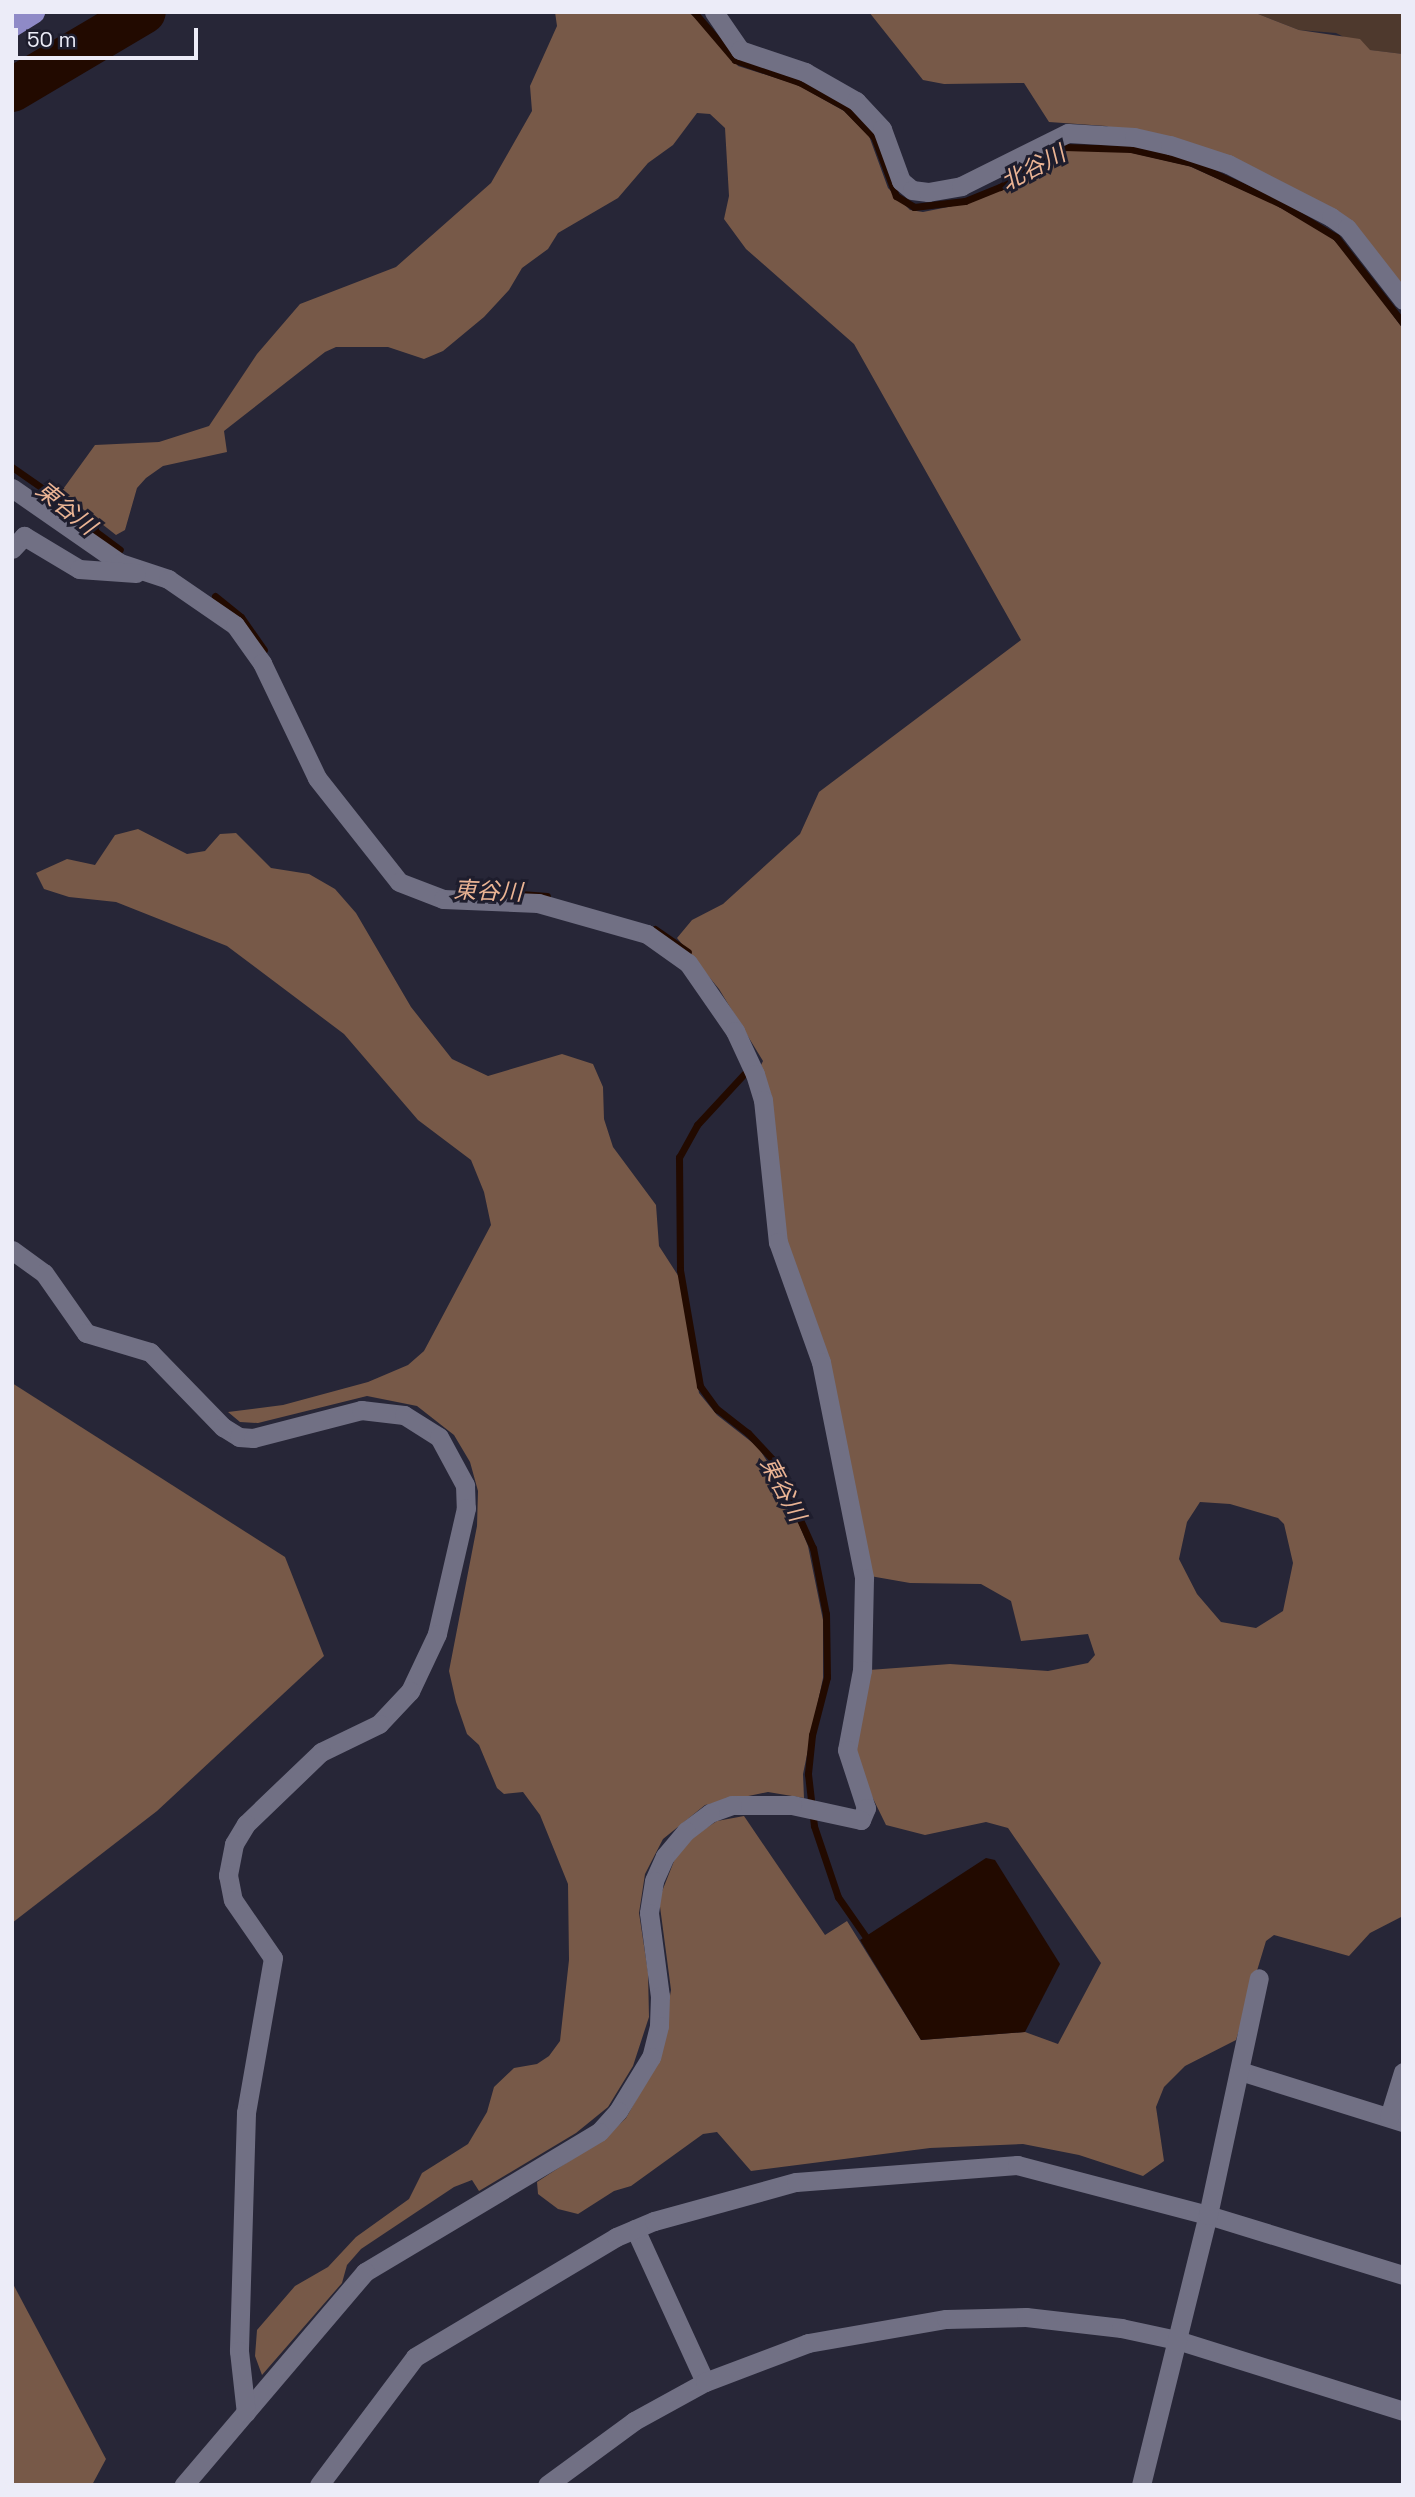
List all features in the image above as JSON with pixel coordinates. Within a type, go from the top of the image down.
[{"type":"main road","points":[[12,26],[34,12]]},
{"type":"street","points":[[714,12],[740,50],[806,72],[856,102],[881,129],[901,181],[912,190],[928,192],[961,186],[1068,133],[1134,137],[1170,145],[1228,164],[1331,217],[1347,228],[1403,300]]},
{"type":"street","points":[[12,488],[141,573]]},
{"type":"street","points":[[12,549],[24,536],[79,569],[141,573],[168,579],[235,625],[262,663],[317,778],[399,882],[443,899],[538,903],[648,934],[688,963],[735,1031],[763,1100],[778,1242],[821,1362],[864,1578],[862,1670],[847,1750],[866,1808],[861,1820],[851,1821],[792,1805],[732,1805],[710,1813],[665,1856],[654,1881],[649,1913],[660,1996],[659,2026],[651,2057],[636,2085],[600,2132],[365,2272],[184,2485]]},
{"type":"street","points":[[12,1250],[44,1273],[86,1333],[150,1352],[223,1427],[239,1437],[253,1438],[361,1410],[404,1415],[439,1437],[465,1485],[466,1508],[437,1634],[410,1691],[379,1724],[321,1752],[246,1824],[234,1844],[228,1875],[233,1900],[272,1958],[246,2113],[239,2351],[246,2413]]},
{"type":"street","points":[[1141,2485],[1208,2215],[1259,1978]]},
{"type":"street","points":[[1240,2071],[1396,2120],[1403,2072]]},
{"type":"street","points":[[319,2485],[415,2357],[635,2229],[796,2182],[1017,2165],[1208,2215],[1403,2275]]},
{"type":"street","points":[[635,2229],[705,2382]]},
{"type":"street","points":[[547,2485],[634,2421],[705,2382],[808,2343],[946,2319],[1076,2320],[1177,2340],[1403,2411]]},
{"type":"shaded area","points":[[555,12],[688,12],[708,28],[738,66],[798,85],[844,111],[869,136],[888,188],[910,210],[923,212],[963,204],[1026,179],[1068,150],[1128,152],[1189,166],[1272,203],[1330,236],[1353,260],[1403,329],[1403,1916],[1370,1933],[1349,1956],[1274,1935],[1266,1941],[1236,2040],[1185,2066],[1164,2087],[1156,2107],[1164,2161],[1143,2176],[1079,2155],[1023,2144],[930,2148],[751,2171],[717,2132],[703,2134],[631,2186],[614,2191],[578,2214],[558,2209],[538,2194],[537,2182],[606,2137],[626,2118],[659,2059],[671,1990],[659,1899],[676,1856],[694,1836],[717,1821],[744,1816],[825,1935],[847,1921],[921,2040],[1025,2032],[1058,2044],[1101,1963],[1008,1828],[986,1822],[925,1835],[886,1825],[859,1770],[853,1749],[869,1670],[950,1664],[1048,1671],[1088,1663],[1095,1655],[1088,1634],[1021,1641],[1011,1601],[981,1584],[910,1583],[870,1576],[788,1268],[760,1067],[763,1061],[719,989],[677,938],[692,920],[723,904],[800,834],[819,792],[1021,640],[854,344],[746,249],[724,219],[729,196],[725,128],[710,114],[697,113],[673,145],[648,163],[618,198],[558,233],[548,249],[522,268],[509,290],[484,317],[443,351],[424,359],[388,347],[336,347],[325,352],[224,431],[227,452],[163,466],[146,478],[137,488],[125,530],[116,535],[61,492],[95,445],[159,442],[209,426],[257,354],[300,304],[396,267],[491,183],[532,111],[530,86],[557,26]],"holes":[[[1200,1502],[1230,1504],[1278,1518],[1284,1524],[1293,1563],[1283,1611],[1256,1628],[1221,1622],[1197,1594],[1179,1559],[1187,1522]]]},
{"type":"shaded area","points":[[869,12],[1253,12],[1299,30],[1360,39],[1370,50],[1403,54],[1403,292],[1345,220],[1106,126],[1049,122],[1024,83],[944,84],[923,80]]},
{"type":"shaded area","points":[[1253,12],[1403,12],[1403,54],[1369,50],[1336,33],[1299,30]]},
{"type":"shaded area","points":[[138,829],[187,854],[205,851],[220,834],[236,833],[271,868],[309,874],[335,889],[356,913],[411,1007],[452,1059],[488,1076],[562,1054],[593,1064],[603,1087],[604,1119],[613,1147],[656,1205],[659,1246],[679,1277],[699,1393],[717,1415],[758,1447],[784,1488],[808,1546],[823,1620],[823,1678],[803,1774],[804,1798],[768,1792],[705,1805],[663,1839],[645,1874],[639,1913],[648,1972],[649,2017],[633,2066],[608,2107],[576,2133],[479,2191],[472,2180],[454,2187],[361,2249],[347,2265],[342,2283],[262,2375],[255,2356],[257,2330],[295,2286],[328,2267],[356,2237],[409,2199],[422,2173],[468,2144],[487,2112],[494,2087],[514,2068],[537,2064],[549,2056],[560,2041],[569,1960],[568,1884],[540,1815],[523,1792],[504,1794],[497,1788],[479,1745],[467,1734],[456,1702],[449,1671],[477,1526],[478,1491],[470,1462],[454,1435],[417,1406],[367,1396],[258,1423],[240,1422],[228,1412],[283,1405],[368,1382],[408,1365],[424,1351],[491,1225],[484,1192],[471,1160],[418,1120],[344,1034],[227,946],[116,902],[69,897],[44,889],[36,873],[67,859],[95,865],[115,835]]},
{"type":"shaded area","points":[[12,1383],[285,1557],[324,1656],[157,1811],[12,1923]]},
{"type":"shaded area","points":[[986,1858],[995,1860],[1060,1964],[1025,2032],[921,2040],[860,1940]]},
{"type":"shaded area","points":[[12,2282],[106,2459],[92,2485],[12,2485]]},
{"type":"waterway","points":[[12,90],[144,12]]},
{"type":"waterway","name":"北谷川","points":[[694,12],[735,60],[799,82],[845,107],[874,137],[896,196],[914,207],[965,201],[1000,187],[1064,147],[1131,149],[1192,163],[1281,204],[1336,237],[1403,323]]},
{"type":"waterway","name":"東谷川","points":[[12,467],[95,525],[95,531],[120,550]]},
{"type":"waterway","name":"東谷川","points":[[215,596],[241,617],[264,650]]},
{"type":"waterway","name":"東谷川","points":[[496,892],[547,896]]},
{"type":"waterway","name":"東谷川","points":[[655,929],[688,952]]},
{"type":"waterway","name":"東谷川","points":[[744,1074],[697,1125],[679,1157],[680,1270],[700,1386],[717,1409],[748,1433],[773,1460],[813,1548],[826,1614],[827,1677],[812,1735],[808,1774],[814,1826],[838,1897],[866,1937]]}]
